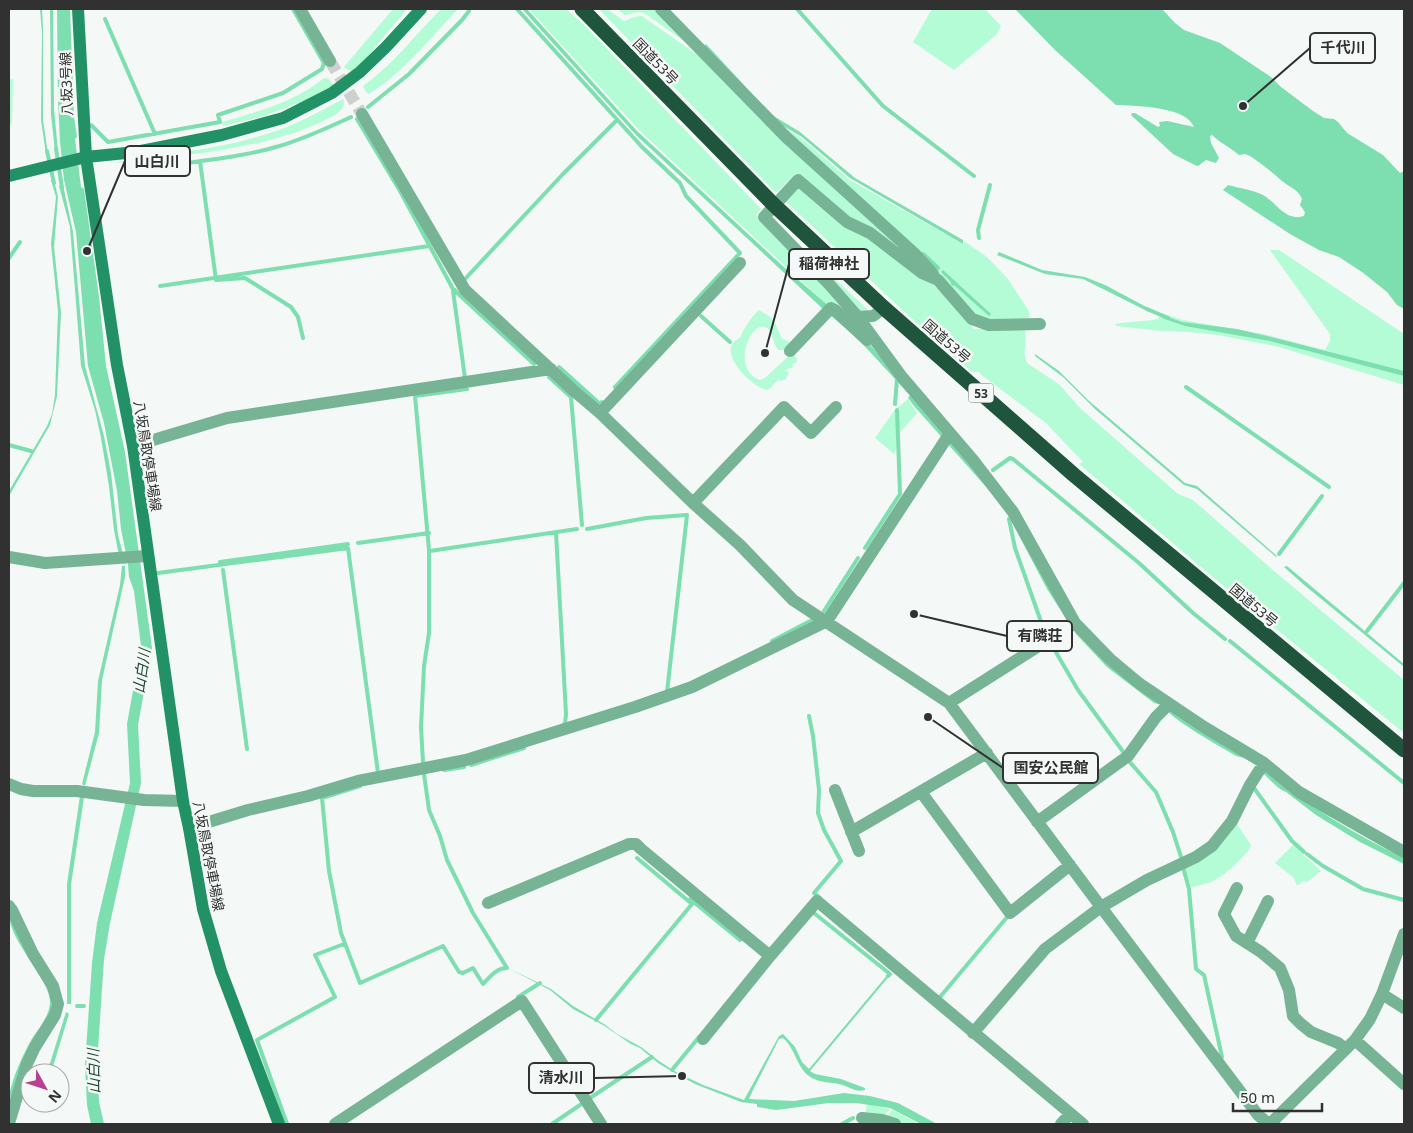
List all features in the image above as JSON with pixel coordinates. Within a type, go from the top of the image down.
[{"type":"highway","name":"国道53号","points":[[582,9],[774,205],[884,308],[1074,476],[1404,750]]},
{"type":"main road","name":"八坂3号線","points":[[78,9],[84,135],[83,158]]},
{"type":"main road","points":[[9,176],[60,162],[136,152],[222,135],[283,118],[332,93],[360,72],[421,9]]},
{"type":"main road","name":"八坂鳥取停車場線","points":[[83,158],[117,365],[133,446],[183,801],[202,909],[221,970],[279,1124]]},
{"type":"street","points":[[300,9],[330,61]]},
{"type":"street","points":[[661,9],[786,137],[915,254],[972,319],[989,325],[1040,324]]},
{"type":"street","points":[[362,114],[465,290],[600,413],[740,545],[793,600],[950,703],[1101,908],[1258,1114],[1269,1124],[1351,1045],[1370,1019],[1403,940]]},
{"type":"street","points":[[938,280],[922,273],[870,233],[847,222],[798,180],[764,217],[858,317],[895,367],[1013,512],[1075,623],[1110,659],[1140,684],[1169,704],[1264,763],[1299,792],[1404,852]]},
{"type":"street","points":[[600,413],[740,263]]},
{"type":"street","points":[[790,351],[830,308],[833,308],[861,333],[884,360],[895,367]]},
{"type":"street","points":[[858,317],[873,316],[884,308]]},
{"type":"street","points":[[133,446],[227,418],[551,369]]},
{"type":"street","points":[[694,503],[784,407],[810,433],[836,407]]},
{"type":"street","points":[[189,828],[248,810],[308,796],[358,781],[466,760],[635,707],[692,687],[827,621],[950,433]]},
{"type":"street","points":[[9,557],[45,563],[147,556]]},
{"type":"street","points":[[950,703],[1075,623]]},
{"type":"street","points":[[1038,822],[1128,756],[1156,718],[1169,704]]},
{"type":"street","points":[[851,832],[987,753]]},
{"type":"street","points":[[973,1033],[1046,949],[1101,908],[1148,880],[1196,857],[1212,846],[1232,821],[1250,785],[1264,763]]},
{"type":"street","points":[[9,784],[33,791],[77,790],[144,800],[183,801]]},
{"type":"street","points":[[835,790],[859,851]]},
{"type":"street","points":[[922,792],[1010,913],[1070,865]]},
{"type":"street","points":[[488,903],[628,844],[636,844],[770,956]]},
{"type":"street","points":[[1237,888],[1224,914],[1236,936],[1261,952],[1280,968],[1289,990],[1293,1016],[1311,1032],[1338,1043],[1351,1045],[1404,1084]]},
{"type":"street","points":[[703,1039],[817,901],[1083,1124]]},
{"type":"street","points":[[1247,943],[1268,901]]},
{"type":"street","points":[[9,906],[33,954],[53,986],[58,1004],[55,1015],[35,1047],[9,1123]]},
{"type":"street","points":[[1382,994],[1404,1008]]},
{"type":"street","points":[[335,1124],[522,1001],[601,1124]]},
{"type":"street","points":[[1061,1124],[1070,1114]]},
{"type":"street","points":[[859,1121],[882,1120],[895,1124]]},
{"type":"shaded area","points":[[393,9],[407,9],[354,73],[344,67]]},
{"type":"shaded area","points":[[441,9],[458,9],[394,76],[369,94],[366,92],[363,86],[394,59]]},
{"type":"shaded area","points":[[529,9],[566,9],[584,25],[761,209],[756,215],[821,282],[863,332],[828,306],[639,130]]},
{"type":"shaded area","points":[[599,9],[607,9],[624,21],[642,16],[702,58],[927,268],[825,200],[796,173],[777,192],[774,191]]},
{"type":"shaded area","points":[[617,9],[658,9],[684,41],[644,13],[638,12],[625,15]]},
{"type":"shaded area","points":[[932,9],[985,9],[1001,26],[996,35],[954,70],[913,42]]},
{"type":"shaded area","points":[[324,78],[329,79],[334,86],[309,99],[264,116],[223,126],[222,122],[262,110],[301,94]]},
{"type":"shaded area","points":[[13,79],[12,123],[9,127],[9,80]]},
{"type":"shaded area","points":[[343,99],[343,107],[335,115],[299,131],[274,139],[196,154],[117,163],[223,145],[264,135],[299,122]]},
{"type":"shaded area","points":[[775,122],[801,138],[850,180],[963,244],[964,241],[987,257],[1008,279],[1027,308],[1030,314],[1029,318],[988,321],[975,316]]},
{"type":"shaded area","points":[[801,188],[917,271],[942,293],[974,329],[1024,329],[1026,337],[1025,359],[1027,363],[1060,385],[1080,408],[1178,494],[1193,500],[1404,680],[1404,733],[1233,594],[1079,464],[1083,462],[1046,423],[980,374],[980,372],[972,372],[908,315],[785,201],[795,190]]},
{"type":"shaded area","points":[[799,245],[867,309],[868,311],[857,310]]},
{"type":"shaded area","points":[[1270,250],[1279,250],[1404,334],[1404,385],[1279,347],[1218,335],[1162,331],[1116,326],[1115,324],[1158,319],[1161,313],[1183,320],[1263,334],[1325,350],[1330,341],[1330,334]]},
{"type":"shaded area","points":[[759,310],[769,316],[775,323],[782,339],[789,341],[790,347],[787,350],[778,350],[769,330],[765,327],[760,327],[754,331],[749,338],[745,357],[746,366],[751,374],[760,380],[765,378],[793,352],[797,359],[797,362],[792,364],[793,367],[785,370],[789,373],[786,379],[778,380],[768,390],[763,389],[750,380],[738,368],[731,354],[732,344],[741,337],[749,322]]},
{"type":"shaded area","points":[[908,399],[917,413],[896,437],[894,454],[875,438],[894,411]]},
{"type":"shaded area","points":[[1234,820],[1251,845],[1249,850],[1223,875],[1209,883],[1191,887],[1184,865]]},
{"type":"shaded area","points":[[1293,845],[1321,871],[1307,882],[1303,881],[1297,886],[1294,878],[1275,863]]},
{"type":"shaded area","points":[[867,1104],[890,1109],[883,1117],[865,1116]]},
{"type":"shaded area","points":[[892,1110],[916,1122],[915,1124],[902,1124],[886,1118]]},
{"type":"water","points":[[40,9],[42,9],[43,29],[43,120],[48,154],[46,154],[41,120],[42,33]]},
{"type":"water","points":[[50,9],[53,9],[54,109],[58,151],[55,151],[51,115]]},
{"type":"water","points":[[57,9],[70,9],[74,117],[77,137],[75,139],[81,187],[84,189],[99,297],[106,366],[125,452],[152,648],[138,725],[141,783],[110,923],[104,959],[97,1064],[99,1102],[104,1124],[91,1124],[87,1105],[85,1065],[92,963],[97,923],[130,783],[127,724],[141,646],[134,591],[129,577],[121,529],[117,491],[104,423],[88,366],[76,232],[64,180],[60,142]]},
{"type":"water","points":[[522,9],[527,9],[637,131],[787,270],[861,334],[909,391],[907,392],[858,339],[823,309],[636,135]]},
{"type":"water","points":[[1015,9],[1162,9],[1184,30],[1220,43],[1271,77],[1313,111],[1324,118],[1334,119],[1347,133],[1383,155],[1400,173],[1404,171],[1404,309],[1397,305],[1387,292],[1362,272],[1339,257],[1319,250],[1290,234],[1223,190],[1228,185],[1255,192],[1268,198],[1286,214],[1297,217],[1304,216],[1305,212],[1300,205],[1302,199],[1296,190],[1250,156],[1245,154],[1239,155],[1212,135],[1210,136],[1211,143],[1219,158],[1216,163],[1206,160],[1198,166],[1173,154],[1131,115],[1135,113],[1158,127],[1160,126],[1159,122],[1167,121],[1194,127],[1189,120],[1171,111],[1159,108],[1116,105],[1055,50]]},
{"type":"water","points":[[706,44],[772,115],[800,132],[855,178],[963,240],[963,244],[850,178],[802,137],[780,124],[703,47]]},
{"type":"water","points":[[51,180],[54,180],[58,197],[54,247],[61,313],[57,396],[50,425],[9,496],[9,491],[47,426],[52,414],[55,395],[58,311],[51,244],[56,197]]},
{"type":"water","points":[[63,185],[73,232],[85,366],[104,436],[111,473],[118,535],[123,554],[119,556],[101,438],[95,410],[81,366],[70,227],[59,186]]},
{"type":"water","points":[[999,252],[1042,270],[1085,277],[1105,285],[1150,309],[1149,312],[1083,279],[1045,274],[997,255]]},
{"type":"water","points":[[943,270],[991,314],[989,316],[953,286],[941,272]]},
{"type":"water","points":[[1165,316],[1182,322],[1237,329],[1271,337],[1404,371],[1404,376],[1270,341],[1185,326],[1162,318]]},
{"type":"water","points":[[1035,354],[1059,371],[1088,400],[1185,483],[1197,486],[1277,556],[1197,489],[1184,485],[1095,409],[1063,377],[1035,356]]},
{"type":"water","points":[[911,394],[994,489],[1091,646],[1246,756],[1244,758],[1236,756],[1208,739],[1176,718],[1162,705],[1154,703],[1107,667],[1076,634],[1047,589],[1004,507],[914,406],[908,398]]},
{"type":"water","points":[[122,566],[125,566],[125,577],[102,680],[99,733],[85,786],[82,784],[95,732],[98,681],[120,585]]},
{"type":"water","points":[[1287,566],[1404,664],[1404,667],[1303,584],[1284,567]]},
{"type":"water","points":[[1266,769],[1314,807],[1367,839],[1404,858],[1404,864],[1360,842],[1316,815],[1274,784],[1263,773]]},
{"type":"water","points":[[80,796],[84,797],[71,885],[71,1004],[67,1004],[67,884]]},
{"type":"water","points":[[9,914],[49,989],[52,1003],[50,1015],[26,1063],[20,1063],[29,1043],[46,1017],[50,1003],[49,993],[22,948],[11,925]]},
{"type":"water","points":[[506,967],[551,989],[573,1006],[641,1047],[676,1072],[703,1085],[744,1100],[779,1036],[783,1034],[795,1047],[802,1062],[809,1069],[889,973],[891,974],[810,1071],[815,1074],[841,1079],[865,1088],[865,1090],[855,1090],[839,1084],[815,1080],[803,1070],[783,1038],[779,1039],[749,1099],[794,1101],[844,1093],[870,1096],[898,1103],[937,1124],[921,1124],[890,1108],[856,1103],[829,1103],[776,1110],[757,1107],[757,1104],[741,1102],[695,1084],[673,1072],[658,1063],[640,1048],[573,1009],[550,990]]},
{"type":"water","points":[[66,1012],[69,1014],[54,1063],[50,1063]]},
{"type":"water","points":[[20,1063],[20,1074],[9,1101],[11,1086]]},
{"type":"waterway","points":[[91,125],[108,142],[220,122],[218,115],[283,93],[322,69],[324,63],[293,9]]},
{"type":"waterway","points":[[368,107],[409,74],[462,20],[469,9]]},
{"type":"waterway","points":[[517,9],[642,147],[680,183],[686,196],[740,253],[615,387]]},
{"type":"waterway","points":[[797,9],[883,106],[974,176]]},
{"type":"waterway","points":[[105,19],[155,134]]},
{"type":"waterway","points":[[158,167],[262,151],[305,137],[351,117]]},
{"type":"waterway","points":[[357,119],[400,191],[453,289],[534,364]]},
{"type":"waterway","points":[[465,279],[563,174],[617,120]]},
{"type":"waterway","points":[[56,148],[62,188]]},
{"type":"waterway","points":[[47,151],[54,183]]},
{"type":"waterway","points":[[200,161],[216,280],[245,278],[291,307],[298,317],[303,338]]},
{"type":"waterway","points":[[979,238],[978,230],[990,185]]},
{"type":"waterway","points":[[9,258],[20,242]]},
{"type":"waterway","points":[[160,286],[429,246]]},
{"type":"waterway","points":[[923,254],[938,268]]},
{"type":"waterway","points":[[455,290],[453,291],[465,378]]},
{"type":"waterway","points":[[1147,309],[1168,318]]},
{"type":"waterway","points":[[701,316],[730,342]]},
{"type":"waterway","points":[[559,367],[600,404],[602,402]]},
{"type":"waterway","points":[[549,377],[571,397],[582,525]]},
{"type":"waterway","points":[[895,404],[897,379]]},
{"type":"waterway","points":[[1186,387],[1329,487]]},
{"type":"waterway","points":[[423,762],[421,727],[424,666],[429,633],[429,550],[415,396],[467,389]]},
{"type":"waterway","points":[[865,548],[900,494],[897,410]]},
{"type":"waterway","points":[[9,445],[31,451]]},
{"type":"waterway","points":[[993,470],[1010,458],[1013,459],[1139,563],[1193,613],[1225,639]]},
{"type":"waterway","points":[[1279,554],[1322,496]]},
{"type":"waterway","points":[[587,529],[646,518],[687,515],[667,692]]},
{"type":"waterway","points":[[1009,519],[1015,548],[1045,633]]},
{"type":"waterway","points":[[430,551],[577,529]]},
{"type":"waterway","points":[[358,543],[429,533]]},
{"type":"waterway","points":[[556,533],[566,714],[564,724]]},
{"type":"waterway","points":[[220,562],[348,544]]},
{"type":"waterway","points":[[158,573],[348,548],[378,773]]},
{"type":"waterway","points":[[824,611],[858,558]]},
{"type":"waterway","points":[[223,570],[247,749]]},
{"type":"waterway","points":[[1367,631],[1404,583]]},
{"type":"waterway","points":[[772,641],[812,620]]},
{"type":"waterway","points":[[1230,641],[1404,783]]},
{"type":"waterway","points":[[1050,642],[1078,690],[1124,753]]},
{"type":"waterway","points":[[809,716],[819,790],[818,813],[824,830],[841,861],[814,893],[820,898]]},
{"type":"waterway","points":[[471,765],[524,748]]},
{"type":"waterway","points":[[1128,760],[1156,792],[1173,832],[1182,860]]},
{"type":"waterway","points":[[444,770],[464,767]]},
{"type":"waterway","points":[[360,786],[322,798],[329,871],[341,933],[360,983],[443,946],[459,972],[463,973],[473,968],[483,984],[496,971],[507,968],[473,913],[447,860],[440,836],[429,810],[424,774]]},
{"type":"waterway","points":[[1254,788],[1292,841],[1304,852]]},
{"type":"waterway","points":[[1307,854],[1323,866],[1363,889],[1404,900]]},
{"type":"waterway","points":[[596,1020],[692,904],[637,858]]},
{"type":"waterway","points":[[1183,867],[1189,889],[1196,969],[1204,975],[1222,1057]]},
{"type":"waterway","points":[[690,899],[740,940]]},
{"type":"waterway","points":[[814,913],[890,974],[888,976]]},
{"type":"waterway","points":[[940,997],[1008,916]]},
{"type":"waterway","points":[[287,1124],[257,1040],[335,997],[315,955],[344,944]]},
{"type":"waterway","points":[[518,997],[540,983]]},
{"type":"waterway","points":[[77,1006],[84,1006]]},
{"type":"waterway","points":[[672,1070],[699,1037]]},
{"type":"waterway","points":[[590,1098],[652,1057]]},
{"type":"waterway","points":[[552,1124],[580,1105]]},
{"type":"waterway","points":[[842,1124],[853,1118]]},
{"type":"tunnel","points":[[330,61],[362,114]]},
{"type":"place","name":"千代川","points":[[1243,106]]},
{"type":"place","name":"山白川","points":[[87,251]]},
{"type":"place","name":"稲荷神社","points":[[765,353]]},
{"type":"place","name":"有隣荘","points":[[914,614]]},
{"type":"place","name":"国安公民館","points":[[928,717]]},
{"type":"place","name":"清水川","points":[[682,1076]]}]
